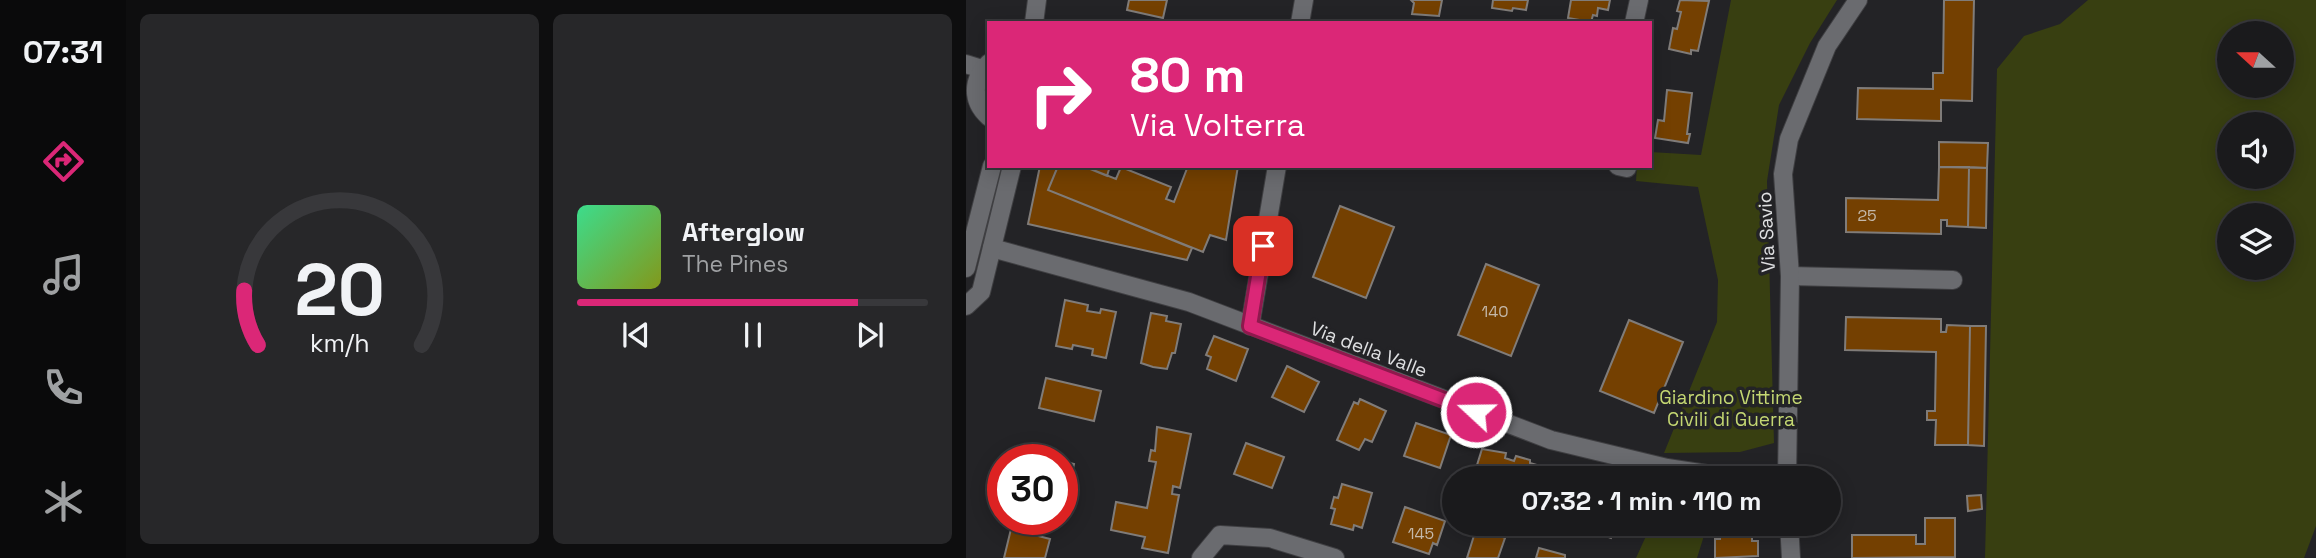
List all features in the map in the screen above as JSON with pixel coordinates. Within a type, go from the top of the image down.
[{"type":"street","points":[[1300,21],[1304,0]]},
{"type":"street","points":[[1634,21],[1639,0]]},
{"type":"street","name":"Via Savio","points":[[1787,466],[1790,276],[1783,174],[1789,139],[1827,46],[1858,0]]},
{"type":"street","points":[[979,65],[971,97],[987,116]]},
{"type":"street","points":[[966,268],[991,168]]},
{"type":"street","points":[[966,306],[981,292],[1012,168]]},
{"type":"street","points":[[1250,326],[1277,168]]},
{"type":"street","name":"Via della Valle","points":[[992,248],[1189,302],[1551,440],[1659,466]]},
{"type":"street","points":[[1790,276],[1953,280]]},
{"type":"street","points":[[1200,558],[1220,535],[1270,538],[1335,558]]},
{"type":"street","points":[[1790,536],[1791,558]]},
{"type":"green space","name":"Giardino Vittime Civili di Guerra","points":[[1731,0],[1837,0],[1810,43],[1779,105],[1767,181],[1774,443],[1740,452],[1664,453],[1717,322],[1718,280],[1698,187],[1636,181],[1637,168],[1652,168],[1652,152],[1701,155]]},
{"type":"green space","points":[[2088,0],[2316,0],[2316,526],[2304,558],[1985,558],[1997,69],[2024,36],[2060,24]]},
{"type":"green space","points":[[1646,536],[1704,536],[1697,558],[1636,558]]},
{"type":"building","points":[[1129,0],[1167,0],[1163,18],[1127,10]]},
{"type":"building","points":[[1411,0],[1442,0],[1439,16],[1412,14],[1414,3]]},
{"type":"building","points":[[1493,0],[1528,0],[1526,10],[1513,8],[1512,11],[1492,8]]},
{"type":"building","points":[[1571,0],[1610,0],[1608,10],[1598,8],[1597,16],[1593,15],[1591,21],[1568,18]]},
{"type":"building","points":[[1680,0],[1709,1],[1698,51],[1691,50],[1691,54],[1669,49],[1673,28],[1677,29],[1681,12],[1677,11]]},
{"type":"building","points":[[1944,0],[1974,0],[1972,101],[1941,100],[1941,121],[1857,119],[1858,88],[1933,89],[1933,73],[1943,73]]},
{"type":"building","points":[[1667,90],[1692,93],[1688,143],[1655,138],[1658,120],[1664,121]]},
{"type":"building","points":[[1939,142],[1988,143],[1987,168],[1939,167]]},
{"type":"building","points":[[1939,167],[1969,167],[1968,227],[1947,226],[1947,220],[1941,220],[1941,234],[1846,232],[1846,198],[1938,200]]},
{"type":"building","points":[[1969,167],[1987,168],[1986,228],[1968,227]]},
{"type":"building","points":[[1040,168],[1057,168],[1048,190],[1192,248],[1187,260],[1028,224]]},
{"type":"building","points":[[1057,168],[1088,168],[1116,179],[1121,168],[1124,168],[1171,187],[1166,199],[1174,202],[1187,168],[1238,168],[1226,240],[1210,235],[1203,252],[1048,190]]},
{"type":"building","points":[[1088,168],[1109,168],[1107,176]]},
{"type":"building","points":[[1340,206],[1394,227],[1366,298],[1313,277]]},
{"type":"building","points":[[1486,264],[1539,285],[1511,356],[1458,335]]},
{"type":"building","points":[[1065,300],[1088,305],[1087,311],[1100,313],[1101,309],[1116,312],[1106,358],[1092,355],[1093,349],[1073,345],[1072,349],[1056,346]]},
{"type":"building","points":[[1151,313],[1167,316],[1166,321],[1181,324],[1175,353],[1172,353],[1167,369],[1141,363]]},
{"type":"building","points":[[1846,317],[1941,319],[1941,332],[1946,332],[1947,325],[1970,326],[1968,445],[1935,445],[1936,420],[1927,420],[1927,411],[1935,411],[1936,352],[1845,350]]},
{"type":"building","points":[[1629,320],[1683,342],[1654,413],[1600,391]]},
{"type":"building","points":[[1970,326],[1986,326],[1984,446],[1968,445]]},
{"type":"building","points":[[1214,336],[1248,349],[1236,381],[1207,369],[1211,357],[1206,355]]},
{"type":"building","points":[[1287,366],[1319,382],[1304,412],[1272,397]]},
{"type":"building","points":[[1046,378],[1101,391],[1094,421],[1039,408]]},
{"type":"building","points":[[1360,399],[1386,411],[1372,442],[1365,439],[1359,450],[1337,440],[1354,402],[1358,404]]},
{"type":"building","points":[[1416,423],[1451,435],[1440,468],[1404,456]]},
{"type":"building","points":[[1157,427],[1191,434],[1180,488],[1173,486],[1172,494],[1179,495],[1168,553],[1142,548],[1145,537],[1111,530],[1116,502],[1147,508],[1156,462],[1149,461],[1151,450],[1155,451]]},
{"type":"building","points":[[1246,443],[1284,457],[1272,488],[1234,474]]},
{"type":"building","points":[[1482,449],[1506,453],[1505,458],[1514,461],[1516,456],[1530,460],[1530,463],[1540,466],[1477,466]]},
{"type":"building","points":[[1342,484],[1372,493],[1362,528],[1354,525],[1353,530],[1331,524],[1335,509],[1331,508],[1334,497],[1338,498]]},
{"type":"building","points":[[1981,495],[1982,509],[1968,511],[1967,496]]},
{"type":"building","points":[[1405,507],[1442,520],[1437,545],[1433,543],[1429,554],[1393,542]]},
{"type":"building","points":[[1925,518],[1955,518],[1955,557],[1852,558],[1852,535],[1916,535],[1916,544],[1925,544]]},
{"type":"building","points":[[1010,535],[1034,535],[1050,539],[1045,558],[1004,558]]},
{"type":"building","points":[[1474,536],[1505,538],[1498,558],[1467,558]]},
{"type":"building","points":[[1720,536],[1752,536],[1752,541],[1758,541],[1758,556],[1715,558],[1715,539],[1720,539]]},
{"type":"building","points":[[1539,548],[1565,555],[1565,558],[1536,558]]},
{"type":"route","points":[[1263,246],[1250,326],[1476,412]]}]
